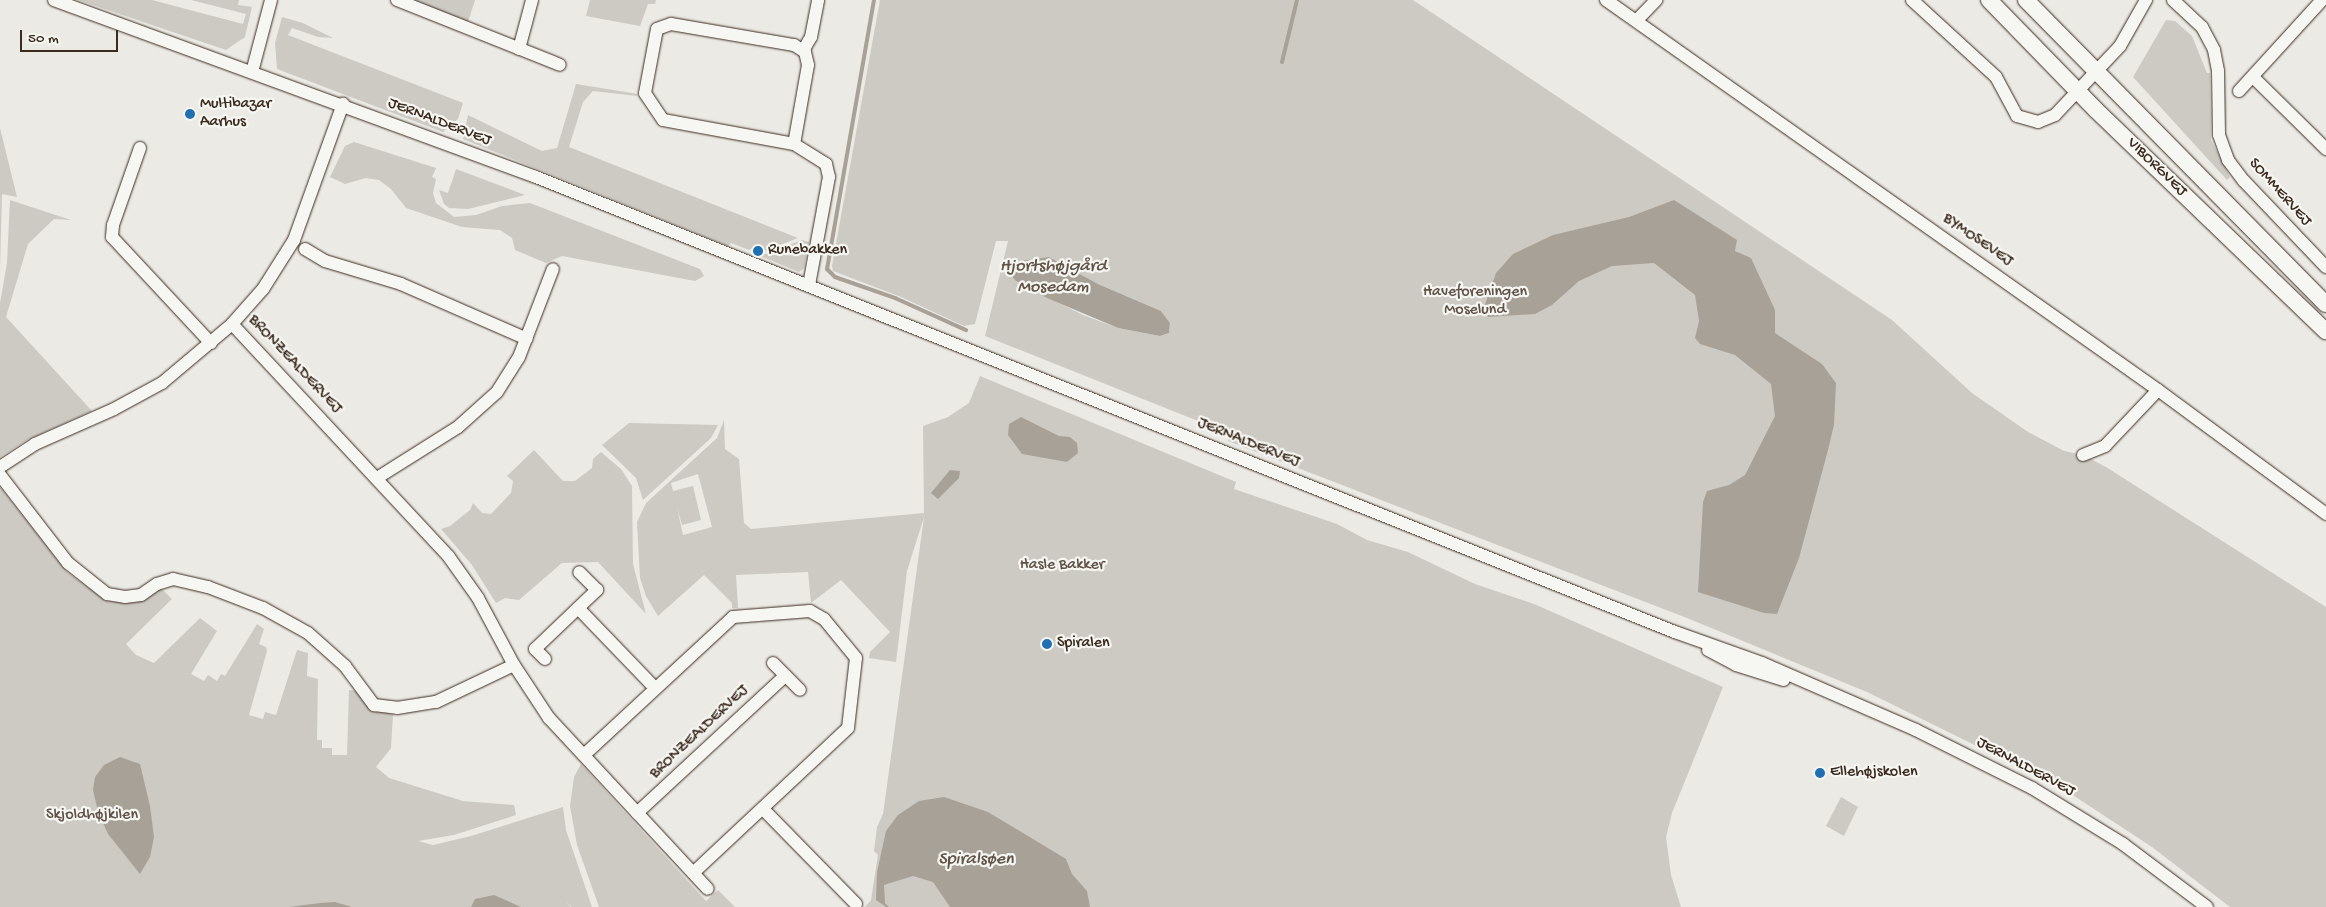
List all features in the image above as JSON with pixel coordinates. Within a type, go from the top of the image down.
[{"type":"main road","name":"VIBORGVEJ","points":[[1989,0],[2078,92],[2326,331]]},
{"type":"main road","name":"VIBORGVEJ","points":[[2026,0],[2326,304]]},
{"type":"street","name":"JERNALDERVEJ","points":[[54,0],[343,104],[809,285],[1675,632],[1736,665],[1811,686],[1916,730],[2032,788],[2123,844],[2207,907]]},
{"type":"street","points":[[252,72],[271,0]]},
{"type":"street","points":[[397,0],[560,65]]},
{"type":"street","points":[[520,49],[532,0]]},
{"type":"street","points":[[794,144],[808,66],[804,49],[811,37],[818,0]]},
{"type":"street","name":"BYMOSEVEJ","points":[[1606,0],[1637,20],[2158,390],[2326,514]]},
{"type":"street","points":[[1637,20],[1656,0]]},
{"type":"street","points":[[1912,0],[1996,77],[2017,116],[2027,122],[2049,120],[2078,92],[2120,46],[2146,0]]},
{"type":"street","name":"SOMMERVEJ","points":[[2173,0],[2202,27],[2214,50],[2218,70],[2219,135],[2228,160],[2244,181],[2326,267]]},
{"type":"street","points":[[2239,92],[2322,0]]},
{"type":"street","points":[[804,49],[794,44],[666,24],[654,33],[645,90],[658,114],[670,122],[794,144],[822,162],[829,172],[809,285]]},
{"type":"street","points":[[2253,77],[2326,149]]},
{"type":"street","name":"BRONZEALDERVEJ","points":[[343,104],[294,240],[263,289],[232,324],[454,564],[478,598],[514,665],[549,718],[708,889]]},
{"type":"street","points":[[140,148],[113,225],[112,237],[211,343]]},
{"type":"street","points":[[305,249],[325,261],[401,284],[527,339]]},
{"type":"street","points":[[376,478],[458,427],[480,410],[510,374],[527,339],[553,269]]},
{"type":"street","points":[[0,467],[35,444],[114,409],[162,383],[232,324]]},
{"type":"street","points":[[2083,455],[2105,446],[2158,390]]},
{"type":"street","points":[[0,475],[68,563],[107,594],[125,597],[141,595],[157,584],[172,579],[208,587],[263,608],[308,633],[344,666],[374,705],[397,708],[436,702],[514,665]]},
{"type":"street","points":[[545,659],[536,649],[597,590],[579,572]]},
{"type":"street","points":[[578,608],[654,687]]},
{"type":"street","points":[[584,755],[654,687],[737,615],[816,613],[852,650],[857,666],[848,728],[693,873]]},
{"type":"street","points":[[773,662],[800,690]]},
{"type":"street","name":"BRONZEALDERVEJ","points":[[637,814],[786,676]]},
{"type":"street","points":[[763,809],[856,904]]},
{"type":"green space","points":[[78,0],[152,0],[243,24],[246,14],[191,0],[239,0],[238,5],[252,7],[245,37],[226,50]]},
{"type":"green space","points":[[413,0],[475,0],[468,22]]},
{"type":"green space","points":[[590,0],[656,0],[655,4],[648,4],[640,26],[586,16]]},
{"type":"green space","name":"Haveforeningen Moselund","points":[[880,0],[1413,0],[1892,320],[1972,393],[2028,432],[2064,451],[2083,455],[2106,467],[2326,607],[2326,907],[2230,907],[2152,847],[2062,788],[1867,692],[1687,618],[1228,441],[1228,433],[985,336],[1008,241],[996,241],[975,324],[964,326],[901,297],[833,271],[832,266]],"holes":[[[1049,257],[1098,284],[1161,311],[1170,323],[1169,333],[1160,336],[1118,328],[1083,315],[1016,281]]]},
{"type":"green space","points":[[282,17],[303,23],[333,38],[318,37],[292,28],[288,35],[463,103],[458,119],[443,132],[277,69],[275,43]]},
{"type":"green space","points":[[2166,20],[2175,21],[2192,36],[2207,73],[2210,73],[2211,140],[2230,177],[2227,180],[2133,77]]},
{"type":"green space","points":[[576,84],[638,94],[637,96],[593,91],[583,102],[569,147],[798,238],[762,252],[755,247],[749,250],[731,243],[728,246],[463,139],[468,115],[542,151],[557,148]]},
{"type":"green space","points":[[0,128],[17,197],[2,194],[0,272]]},
{"type":"green space","points":[[354,142],[436,168],[432,177],[436,179],[433,193],[436,203],[454,217],[476,215],[502,206],[530,203],[700,269],[704,276],[695,281],[562,256],[546,263],[515,250],[512,238],[500,230],[462,227],[406,208],[391,189],[379,180],[366,178],[345,184],[330,177],[345,146]]},
{"type":"green space","points":[[456,169],[525,195],[468,209],[449,208],[444,204],[439,190],[448,193]]},
{"type":"green space","points":[[10,200],[71,220],[54,219],[28,244],[6,317],[92,411],[27,440],[0,457],[0,303],[7,263]]},
{"type":"green space","points":[[802,240],[809,242],[804,268],[799,272],[760,256]]},
{"type":"green space","name":"Hasle Bakker","points":[[980,376],[1236,482],[1234,489],[1337,524],[1367,540],[1408,552],[1475,584],[1534,604],[1723,687],[1672,813],[1666,837],[1671,875],[1681,907],[865,907],[871,900],[878,855],[874,851],[877,827],[883,814],[924,517],[907,571],[896,662],[869,658],[870,652],[890,632],[841,580],[811,603],[808,572],[736,575],[738,608],[732,608],[732,603],[704,575],[658,616],[646,596],[640,578],[637,522],[646,503],[717,438],[724,420],[725,449],[739,459],[744,523],[751,529],[924,513],[923,426],[948,417],[969,403]],"holes":[[[698,474],[712,527],[683,535],[677,508],[682,525],[701,520],[693,486],[673,491],[671,483]]]},
{"type":"green space","points":[[629,423],[718,425],[711,438],[643,500],[636,478],[602,445]]},
{"type":"green space","points":[[534,450],[563,481],[575,481],[592,468],[593,459],[601,452],[621,469],[632,486],[633,564],[646,614],[598,562],[562,563],[519,600],[505,598],[496,603],[472,565],[441,529],[450,526],[470,510],[473,503],[482,513],[491,514],[511,493],[513,481],[507,476]]},
{"type":"green space","name":"Skjoldhøjkilen","points":[[0,487],[67,572],[87,587],[108,599],[161,588],[172,599],[126,644],[136,655],[154,663],[200,618],[217,631],[191,674],[204,681],[208,675],[217,681],[221,674],[225,676],[257,624],[264,629],[259,644],[266,647],[267,651],[249,715],[263,719],[265,712],[276,715],[297,650],[308,653],[307,676],[318,679],[317,740],[322,740],[322,748],[332,748],[332,755],[347,755],[349,690],[357,691],[369,709],[393,714],[391,748],[376,767],[389,778],[463,801],[514,805],[516,815],[454,835],[418,841],[433,845],[471,836],[563,807],[566,830],[592,907],[572,907],[566,902],[571,907],[0,907]]},
{"type":"green space","points":[[581,764],[706,901],[718,890],[735,907],[599,907],[577,845],[570,806],[574,777]]},
{"type":"green space","points":[[1841,797],[1858,807],[1844,836],[1826,826]]},
{"type":"water","points":[[1674,200],[1737,240],[1735,251],[1751,258],[1775,310],[1775,333],[1822,364],[1836,383],[1834,425],[1828,450],[1799,558],[1777,614],[1764,613],[1698,592],[1703,502],[1707,491],[1729,485],[1745,475],[1775,416],[1771,384],[1735,355],[1700,344],[1695,338],[1699,321],[1695,295],[1654,263],[1612,266],[1579,281],[1552,305],[1535,314],[1488,317],[1483,310],[1496,273],[1513,254],[1553,235],[1629,217]]},
{"type":"water","name":"Hjortshøjgård Mosedam","points":[[1049,257],[1098,284],[1161,311],[1170,323],[1169,333],[1160,336],[1118,328],[1047,298],[1016,281],[1011,275],[1021,261]]},
{"type":"water","points":[[1021,417],[1059,436],[1070,437],[1077,443],[1078,453],[1067,462],[1022,454],[1008,435],[1009,424]]},
{"type":"water","points":[[950,470],[960,471],[959,478],[938,499],[931,493]]},
{"type":"water","points":[[120,757],[140,764],[150,806],[154,837],[150,857],[140,874],[108,834],[98,812],[93,790],[95,777],[104,765]]},
{"type":"water","name":"Spiralsøen","points":[[944,797],[988,812],[1066,859],[1072,874],[1087,891],[1090,907],[950,907],[933,882],[913,876],[884,885],[885,903],[889,907],[876,900],[877,872],[886,831],[898,815],[919,801]]},
{"type":"water","points":[[494,895],[521,907],[471,907],[475,899]]},
{"type":"water","points":[[335,902],[352,907],[289,907],[320,903]]},
{"type":"waterway","points":[[874,0],[827,269],[835,277],[895,298],[966,330]]},
{"type":"waterway","points":[[1282,62],[1297,0]]},
{"type":"place","name":"Multibazar Aarhus","points":[[190,114]]},
{"type":"place","name":"Runebakken","points":[[758,251]]},
{"type":"place","name":"Spiralen","points":[[1047,644]]},
{"type":"place","name":"Ellehøjskolen","points":[[1820,773]]}]
